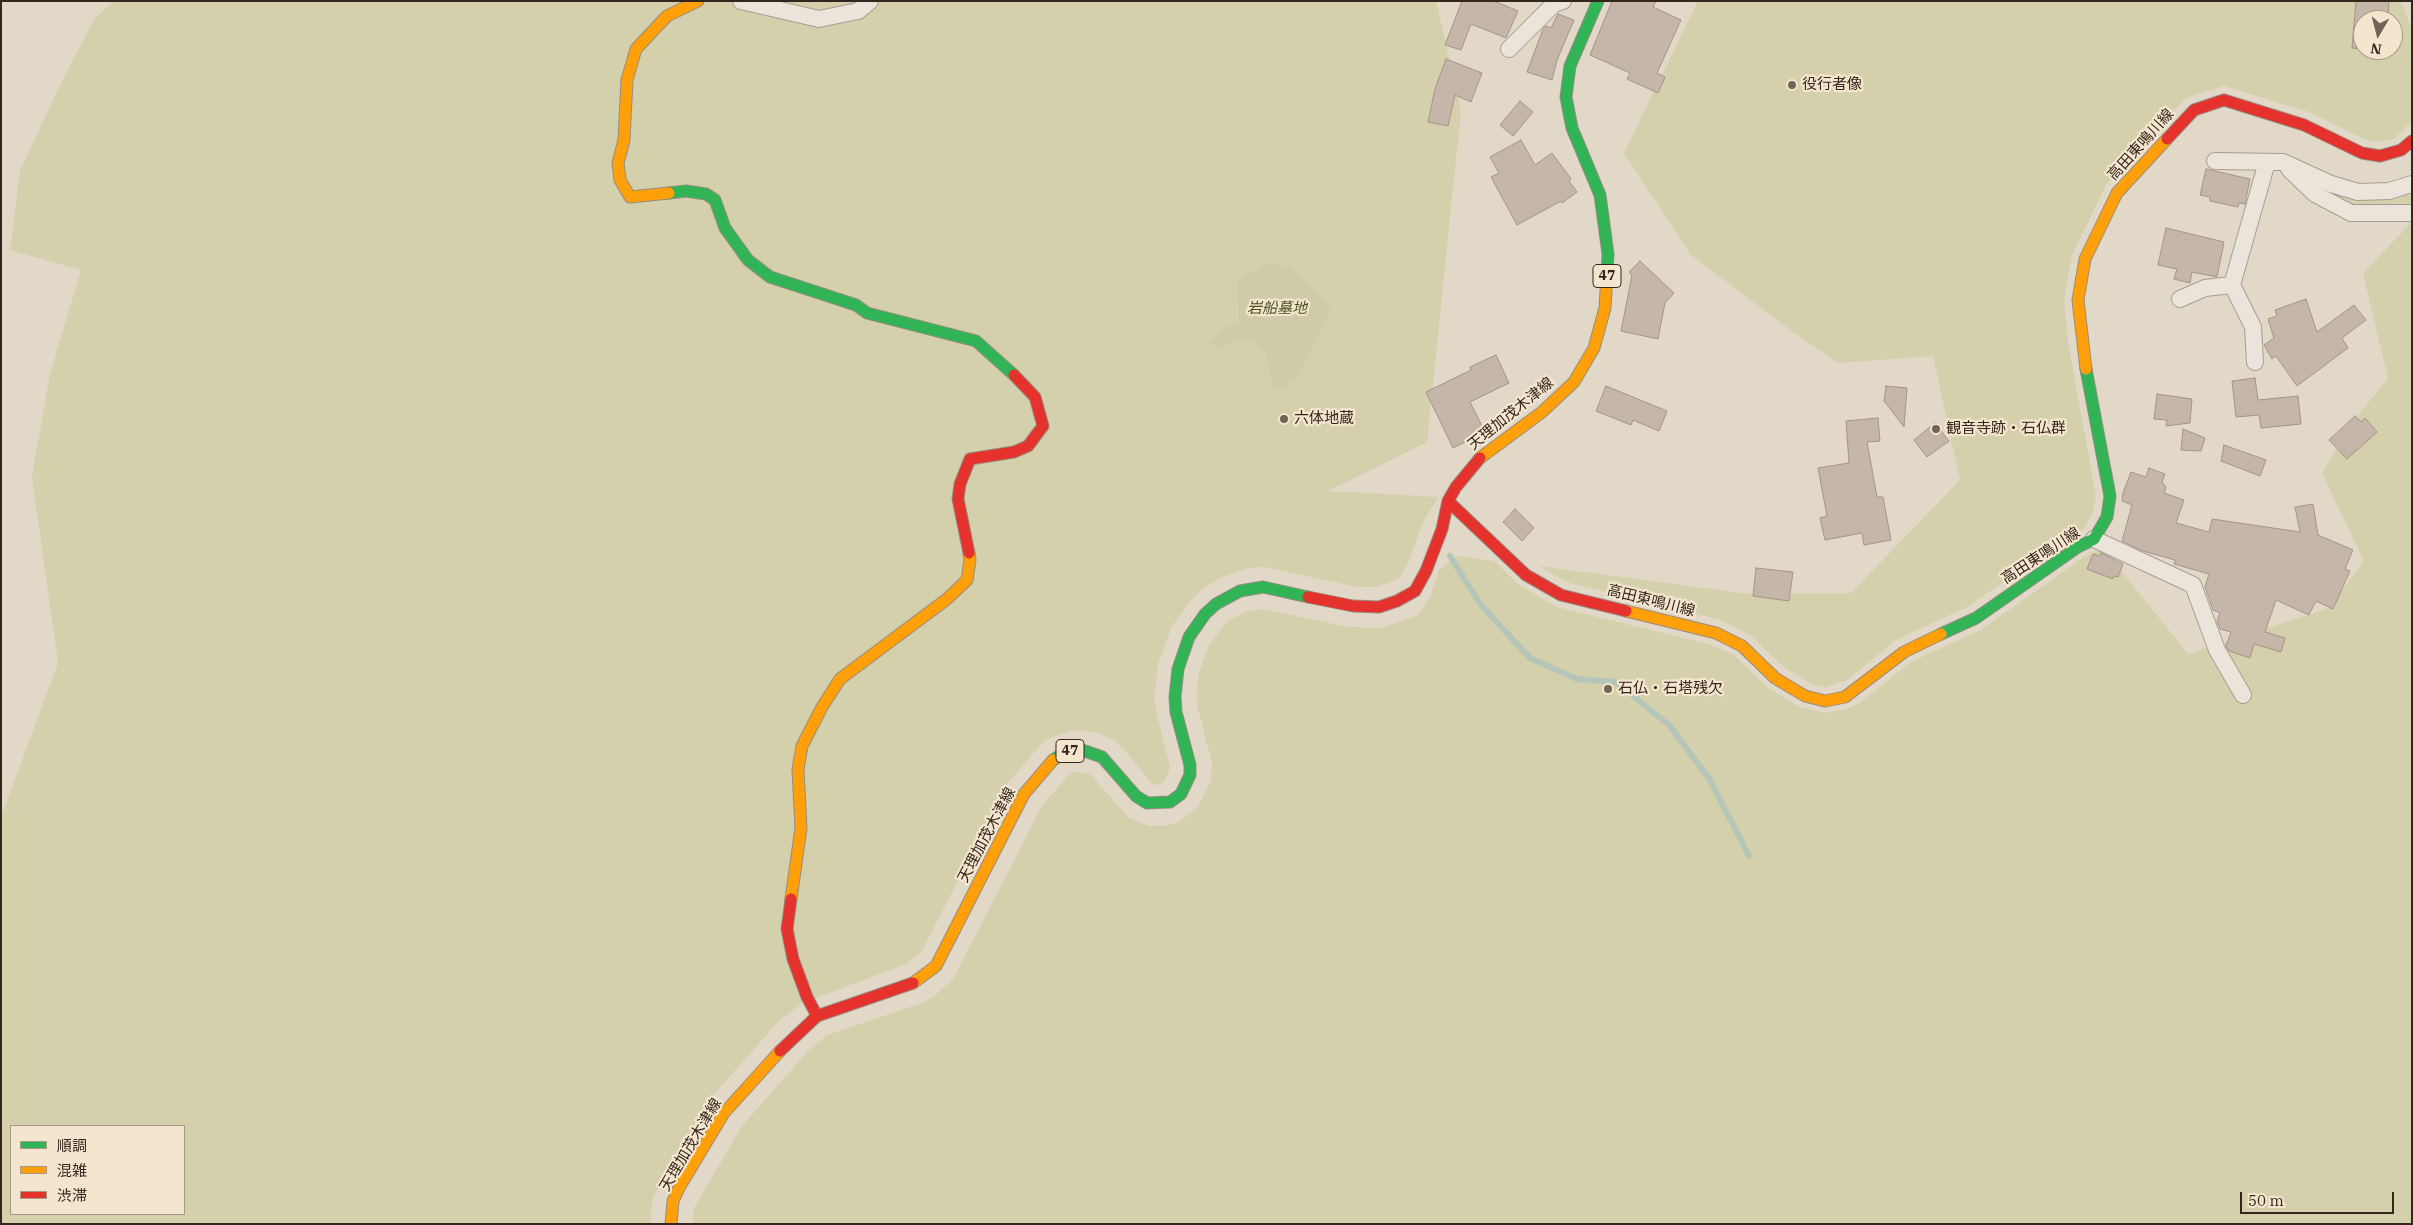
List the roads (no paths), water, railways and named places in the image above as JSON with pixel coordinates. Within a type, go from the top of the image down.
[{"type":"main road","points":[[698,1],[667,16],[636,49],[626,80],[624,140],[618,163],[620,180],[630,197],[686,192],[706,194],[715,200],[725,228],[748,260],[770,277],[856,305],[867,313],[976,341],[1010,370],[1035,397],[1043,426],[1028,446],[1014,452],[985,455],[970,459],[960,484],[958,500],[970,560],[967,580],[947,599],[840,679],[822,707],[802,746],[798,770],[801,828],[787,929],[793,959],[806,998],[817,1016]]},
{"type":"main road","name":"天理加茂木津線","points":[[670,1224],[673,1201],[679,1188],[724,1113],[792,1037],[817,1016],[911,984],[921,979],[936,966],[1024,794],[1056,757],[1064,752],[1082,750],[1097,754],[1110,764],[1136,796],[1147,803],[1162,804],[1170,802],[1181,794],[1190,775],[1190,765],[1176,712],[1175,697],[1178,669],[1182,653],[1192,631],[1205,614],[1216,604],[1240,591],[1263,587],[1366,607],[1379,607],[1397,601],[1415,591],[1426,571],[1442,529],[1448,501],[1456,487],[1476,462],[1542,412],[1574,382],[1594,348],[1605,308],[1608,254],[1600,195],[1572,128],[1566,97],[1570,66],[1595,2]]},
{"type":"main road","name":"高田東鳴川線","points":[[1448,501],[1526,574],[1561,595],[1716,633],[1742,646],[1775,678],[1805,696],[1825,701],[1835,700],[1854,692],[1904,652],[1976,618],[2078,547],[2094,539],[2107,517],[2110,496],[2082,346],[2078,300],[2085,259],[2117,193],[2194,110],[2224,100],[2304,125],[2362,153],[2380,156],[2401,150],[2412,141]]},
{"type":"street","points":[[741,1],[819,19],[858,11],[870,1]]},
{"type":"street","points":[[1509,49],[1554,4],[1563,1]]},
{"type":"street","points":[[2215,161],[2275,162],[2358,192],[2389,191],[2412,184]]},
{"type":"street","points":[[2275,162],[2315,194],[2351,213],[2412,213]]},
{"type":"street","points":[[2255,362],[2253,327],[2232,285],[2275,162]]},
{"type":"street","points":[[2180,299],[2205,288],[2232,285]]},
{"type":"street","points":[[2094,539],[2193,585],[2217,650],[2243,695]]},
{"type":"waterway","points":[[1450,556],[1481,605],[1530,658],[1577,679],[1616,682],[1670,726],[1710,780],[1749,856]]},
{"type":"place","name":"役行者像","points":[[1792,85]]},
{"type":"place","name":"六体地蔵","points":[[1284,419]]},
{"type":"place","name":"観音寺跡・石仏群","points":[[1936,429]]},
{"type":"place","name":"石仏・石塔残欠","points":[[1608,689]]},
{"type":"park label","name":"岩船墓地","points":[[1277,309]]}]
